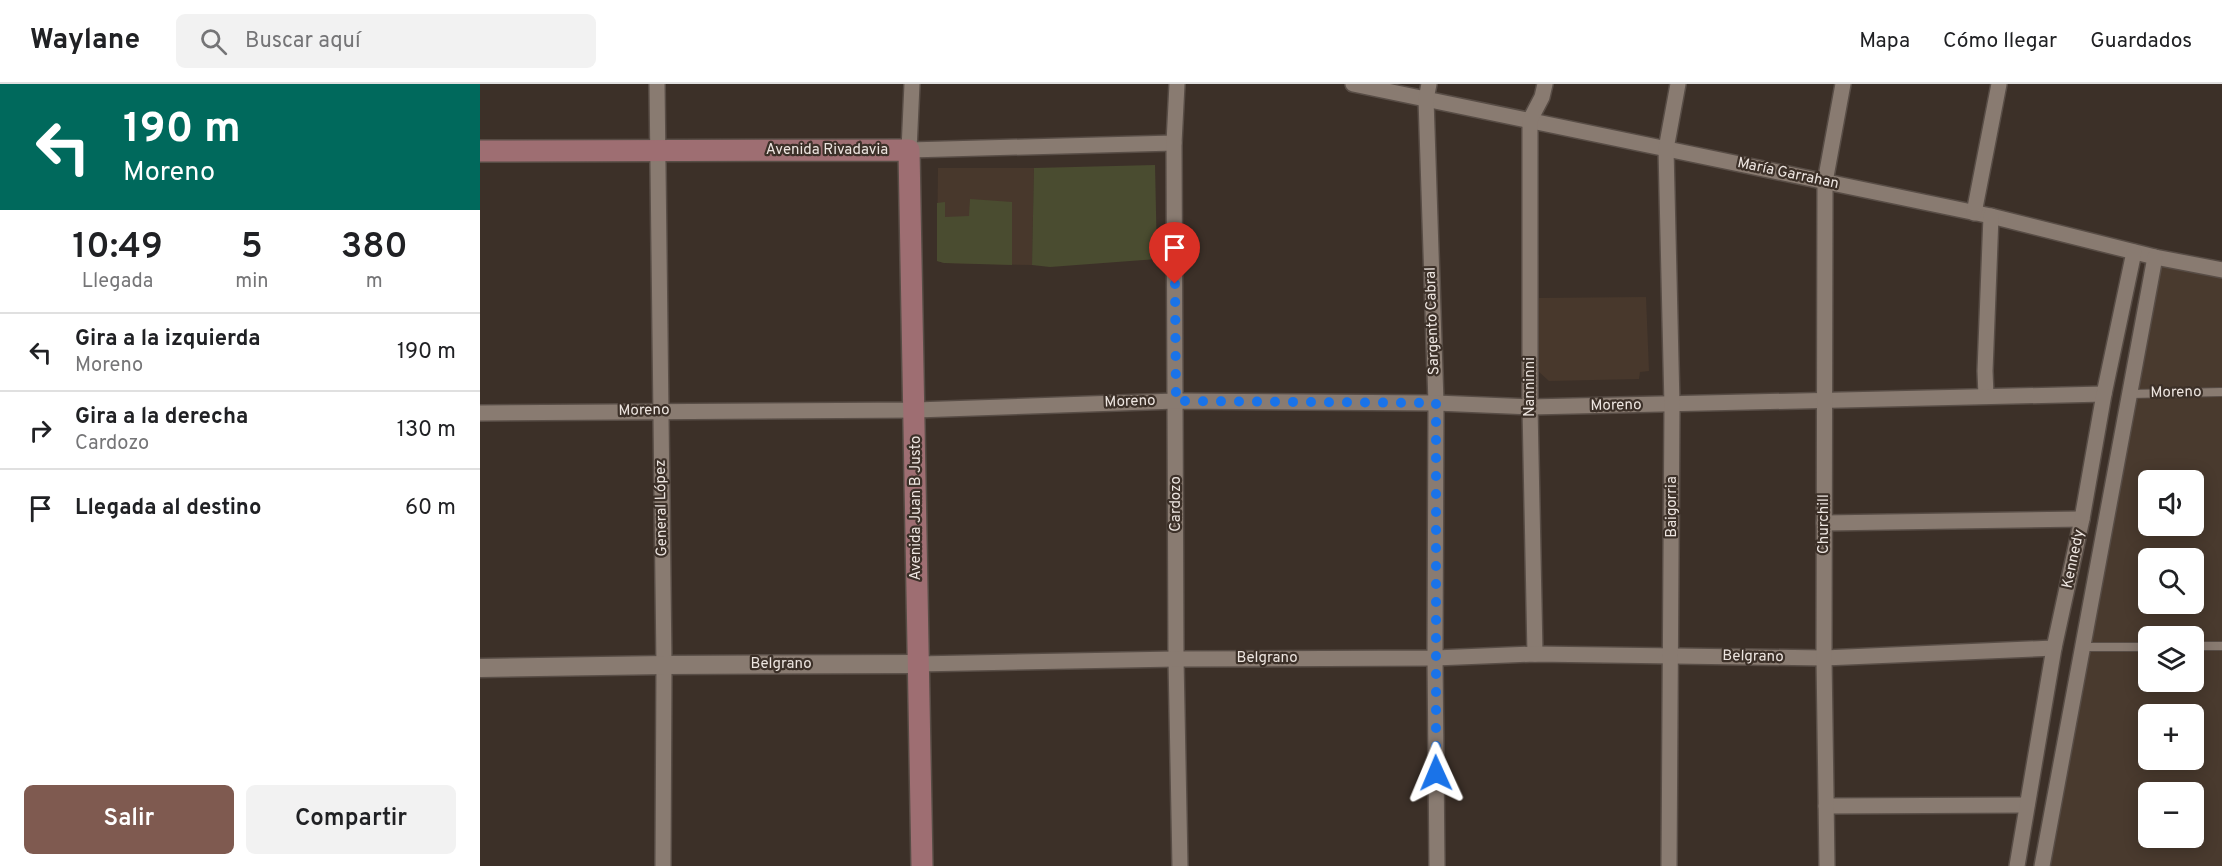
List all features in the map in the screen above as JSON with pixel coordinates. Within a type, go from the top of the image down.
[{"type":"main road","name":"Avenida Rivadavia","points":[[480,151],[909,150]]},
{"type":"main road","name":"Avenida Juan B Justo","points":[[909,150],[916,410],[917,664],[922,866]]},
{"type":"street","name":"General López","points":[[657,84],[664,664],[663,866]]},
{"type":"street","points":[[909,150],[912,84]]},
{"type":"street","name":"Cardozo","points":[[1177,84],[1174,143],[1176,659],[1180,866]]},
{"type":"street","name":"María Garrahan","points":[[1353,84],[1428,92],[1530,120],[1991,216],[2155,257],[2222,270]]},
{"type":"street","points":[[1530,120],[1542,97],[1545,84]]},
{"type":"street","name":"Baigorria","points":[[1669,866],[1672,405],[1666,149],[1678,84]]},
{"type":"street","name":"Churchill","points":[[1827,866],[1824,658],[1825,182],[1843,84]]},
{"type":"street","points":[[1974,213],[1999,84]]},
{"type":"street","name":"Sargento Cabral","points":[[1428,92],[1436,403],[1437,866]]},
{"type":"street","name":"Nanninni","points":[[1530,120],[1530,407],[1535,654]]},
{"type":"street","name":"Avenida Rivadavia","points":[[909,150],[1174,143]]},
{"type":"street","points":[[1986,396],[1991,216]]},
{"type":"street","name":"Kennedy","points":[[2017,866],[2054,648],[2082,519],[2104,394],[2134,252]]},
{"type":"street","name":"Kennedy","points":[[2042,866],[2155,257]]},
{"type":"street","name":"Moreno","points":[[480,413],[916,410],[1176,401],[1436,403],[1530,407],[2104,394]]},
{"type":"street","points":[[1824,523],[2082,519]]},
{"type":"street","name":"Belgrano","points":[[480,668],[1535,654],[1824,658],[2054,648]]},
{"type":"street","points":[[1826,806],[2027,805]]},
{"type":"lane","name":"Moreno","points":[[2130,394],[2222,392]]},
{"type":"lane","points":[[2083,647],[2138,646]]},
{"type":"lane","points":[[2204,646],[2222,646]]},
{"type":"shaded area","points":[[938,168],[1034,168],[1032,265],[937,261]]},
{"type":"shaded area","points":[[2155,257],[2222,270],[2222,866],[2042,866]]},
{"type":"shaded area","points":[[1646,297],[1649,371],[1640,372],[1639,379],[1549,381],[1538,371],[1537,298]]},
{"type":"green space","points":[[1155,165],[1157,259],[1050,267],[1032,265],[1034,168]]},
{"type":"green space","points":[[970,199],[1012,202],[1012,265],[937,261],[937,203],[945,202],[945,217],[969,216]]},
{"type":"route","points":[[1175,284],[1176,401],[1436,403],[1436,773]]}]
